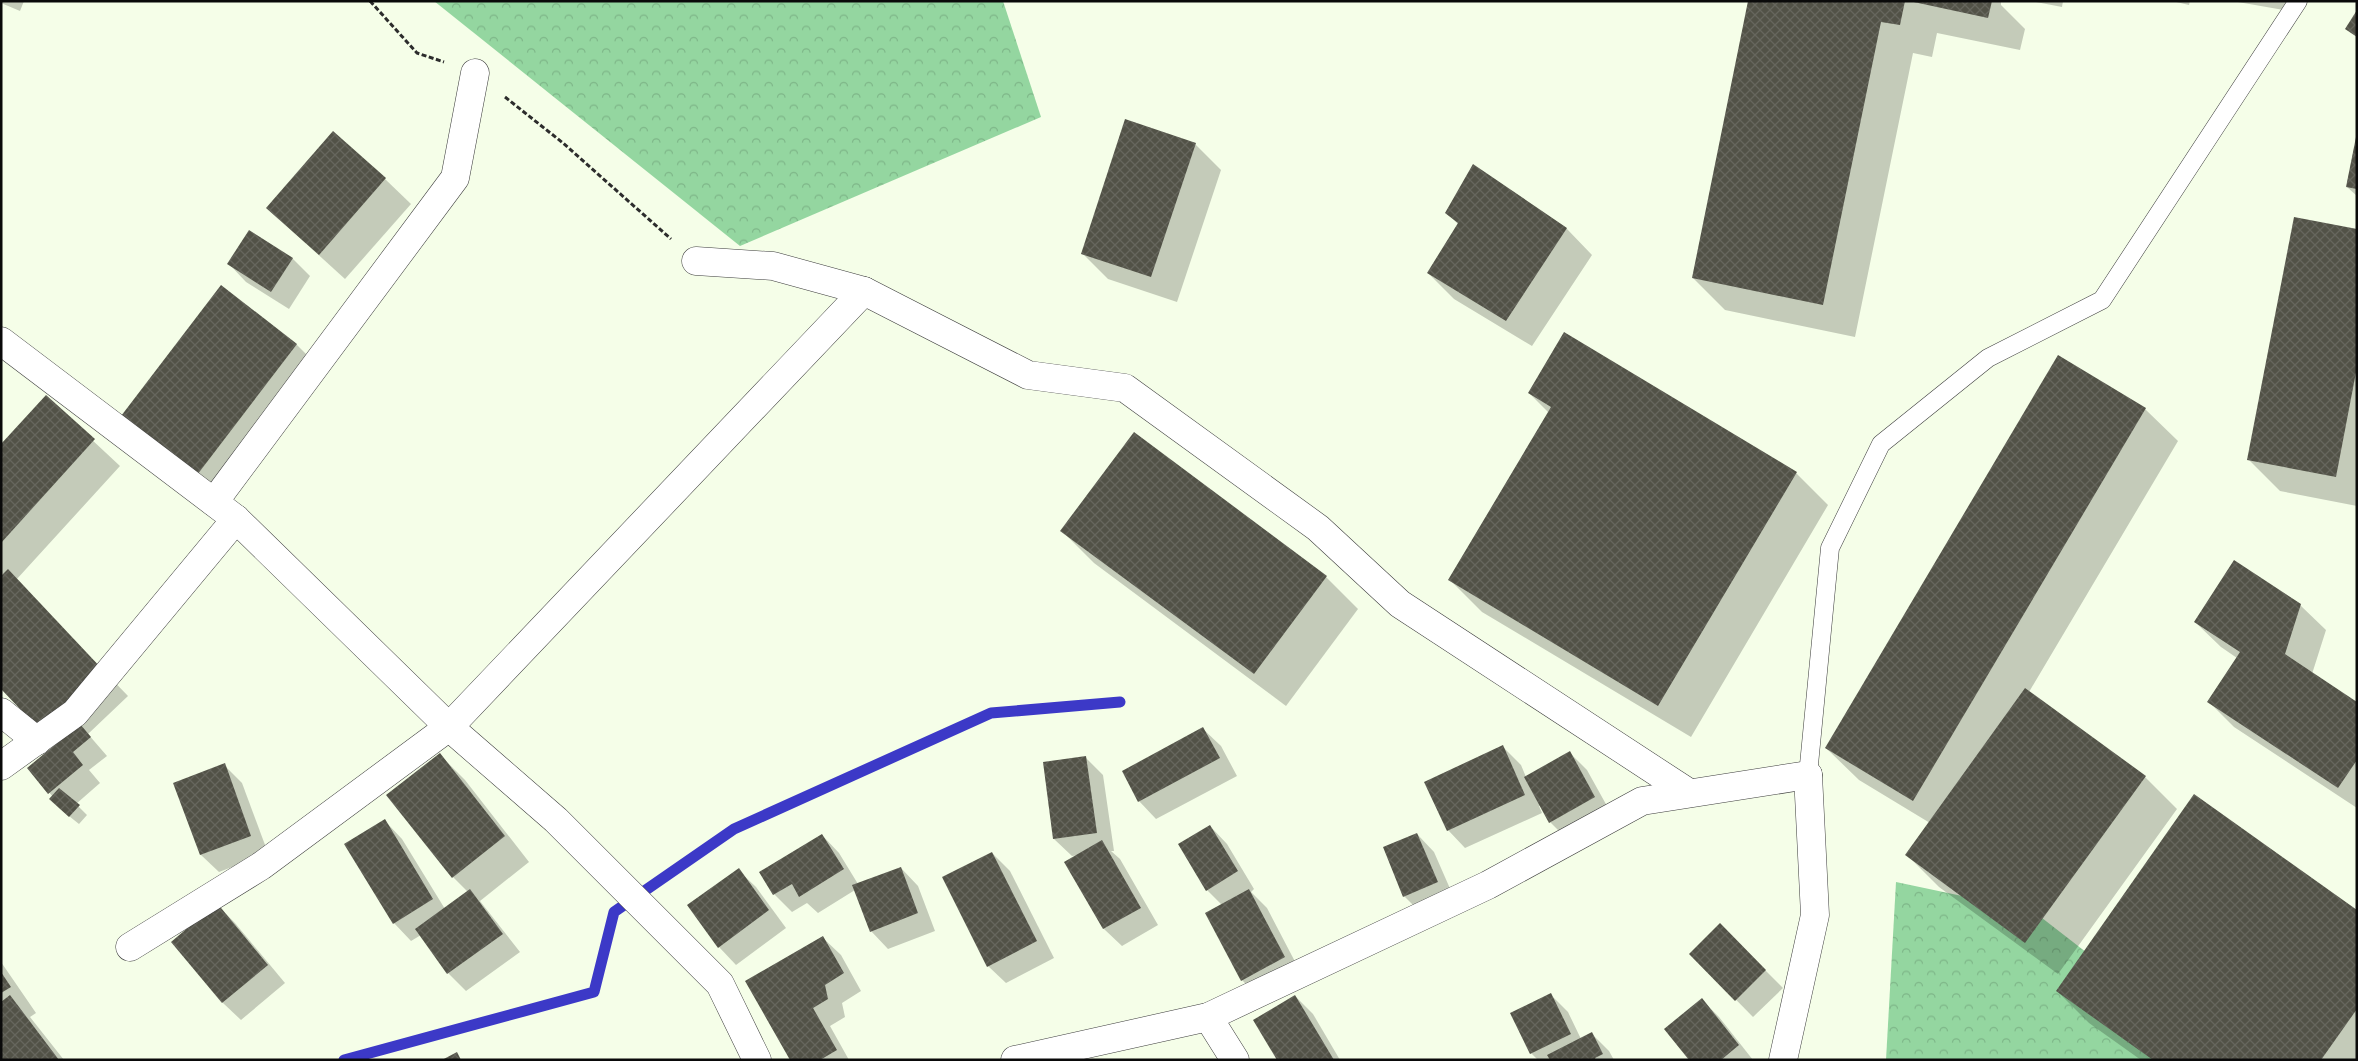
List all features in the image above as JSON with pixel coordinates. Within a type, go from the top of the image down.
[{"type":"street","points":[[214,502],[455,178],[475,73]]},
{"type":"street","points":[[696,261],[773,266],[864,291],[1028,375],[1125,388],[1318,528],[1400,604],[1689,792]]},
{"type":"street","points":[[130,947],[261,866],[449,727],[864,291]]},
{"type":"street","points":[[1,341],[236,519],[449,727],[556,820],[720,984],[757,1060]]},
{"type":"street","points":[[1,766],[75,713],[236,519]]},
{"type":"street","points":[[1,712],[37,741]]},
{"type":"street","points":[[1015,1060],[1208,1017],[1488,885],[1642,801],[1689,792],[1808,775],[1815,915],[1783,1060]]},
{"type":"street","points":[[1208,1017],[1236,1060]]},
{"type":"lane","points":[[1808,775],[1830,548],[1881,444],[1988,358],[2102,300],[2298,1]]},
{"type":"path","points":[[370,1],[417,53],[475,73],[562,143],[696,261]]},
{"type":"green space","points":[[434,1],[1003,1],[1041,117],[740,246]]},
{"type":"green space","points":[[1896,882],[2033,911],[2225,1060],[1886,1060]]},
{"type":"building","points":[[1748,1],[1905,1],[1900,25],[1881,22],[1823,305],[1692,278]]},
{"type":"building","points":[[1909,1],[1992,1],[1988,18]]},
{"type":"building","points":[[2357,10],[2357,37],[2345,29]]},
{"type":"building","points":[[1125,119],[1196,143],[1151,277],[1081,254]]},
{"type":"building","points":[[333,131],[386,178],[319,255],[266,208]]},
{"type":"building","points":[[2357,137],[2357,189],[2346,187]]},
{"type":"building","points":[[1473,164],[1567,228],[1506,321],[1427,273],[1458,223],[1445,213]]},
{"type":"building","points":[[2294,217],[2357,229],[2357,367],[2336,477],[2247,460]]},
{"type":"building","points":[[249,230],[293,258],[271,292],[227,264]]},
{"type":"building","points":[[221,285],[297,344],[194,479],[118,420]]},
{"type":"building","points":[[1564,332],[1797,472],[1658,706],[1448,580],[1551,407],[1528,393]]},
{"type":"building","points":[[2058,355],[2146,408],[1913,801],[1825,748]]},
{"type":"building","points":[[46,395],[95,439],[1,543],[1,444]]},
{"type":"building","points":[[1134,432],[1327,576],[1254,674],[1060,531]]},
{"type":"building","points":[[2234,560],[2301,604],[2285,654],[2357,702],[2357,760],[2338,788],[2207,702],[2240,652],[2194,622]]},
{"type":"building","points":[[8,569],[103,670],[40,730],[1,689],[1,576]]},
{"type":"building","points":[[2025,688],[2146,776],[2025,943],[1905,855]]},
{"type":"building","points":[[80,724],[91,737],[73,752],[83,765],[48,794],[27,768]]},
{"type":"building","points":[[1203,727],[1220,758],[1138,802],[1122,771]]},
{"type":"building","points":[[1503,745],[1525,795],[1447,831],[1424,782]]},
{"type":"building","points":[[1570,751],[1595,797],[1549,823],[1524,777]]},
{"type":"building","points":[[440,753],[505,836],[452,878],[386,795]]},
{"type":"building","points":[[1086,756],[1097,833],[1053,839],[1043,762]]},
{"type":"building","points":[[225,763],[251,836],[200,855],[173,783]]},
{"type":"building","points":[[59,788],[80,805],[69,817],[49,799]]},
{"type":"building","points":[[2194,794],[2357,910],[2357,1009],[2321,1060],[2153,1060],[2056,991]]},
{"type":"building","points":[[385,819],[433,899],[393,924],[344,844]]},
{"type":"building","points":[[1210,825],[1238,871],[1206,891],[1178,844]]},
{"type":"building","points":[[1417,833],[1438,882],[1403,897],[1383,847]]},
{"type":"building","points":[[822,834],[844,869],[799,897],[792,884],[773,895],[759,872]]},
{"type":"building","points":[[1102,840],[1141,908],[1103,929],[1064,862]]},
{"type":"building","points":[[992,852],[1037,941],[987,967],[942,877]]},
{"type":"building","points":[[901,867],[918,913],[870,932],[852,885]]},
{"type":"building","points":[[739,868],[769,910],[718,948],[687,905]]},
{"type":"building","points":[[470,889],[503,934],[447,974],[415,929]]},
{"type":"building","points":[[1249,889],[1285,957],[1241,981],[1205,913]]},
{"type":"building","points":[[217,903],[268,965],[222,1003],[171,942]]},
{"type":"building","points":[[1720,923],[1766,970],[1735,1001],[1689,954]]},
{"type":"building","points":[[823,936],[844,973],[825,985],[828,999],[813,1008],[837,1050],[820,1060],[790,1060],[745,981]]},
{"type":"building","points":[[1,972],[11,987],[1,993]]},
{"type":"building","points":[[1551,993],[1571,1034],[1530,1054],[1510,1013]]},
{"type":"building","points":[[10,995],[59,1060],[1,1060],[1,1002]]},
{"type":"building","points":[[1295,995],[1334,1060],[1277,1060],[1253,1020]]},
{"type":"building","points":[[1702,998],[1739,1045],[1721,1060],[1689,1060],[1664,1029]]},
{"type":"building","points":[[1592,1032],[1603,1054],[1595,1058],[1596,1060],[1550,1060],[1547,1055]]},
{"type":"building","points":[[457,1052],[461,1060],[442,1060]]},
{"type":"waterway","points":[[344,1060],[594,992],[614,912],[734,829],[991,713],[1120,702]]}]
